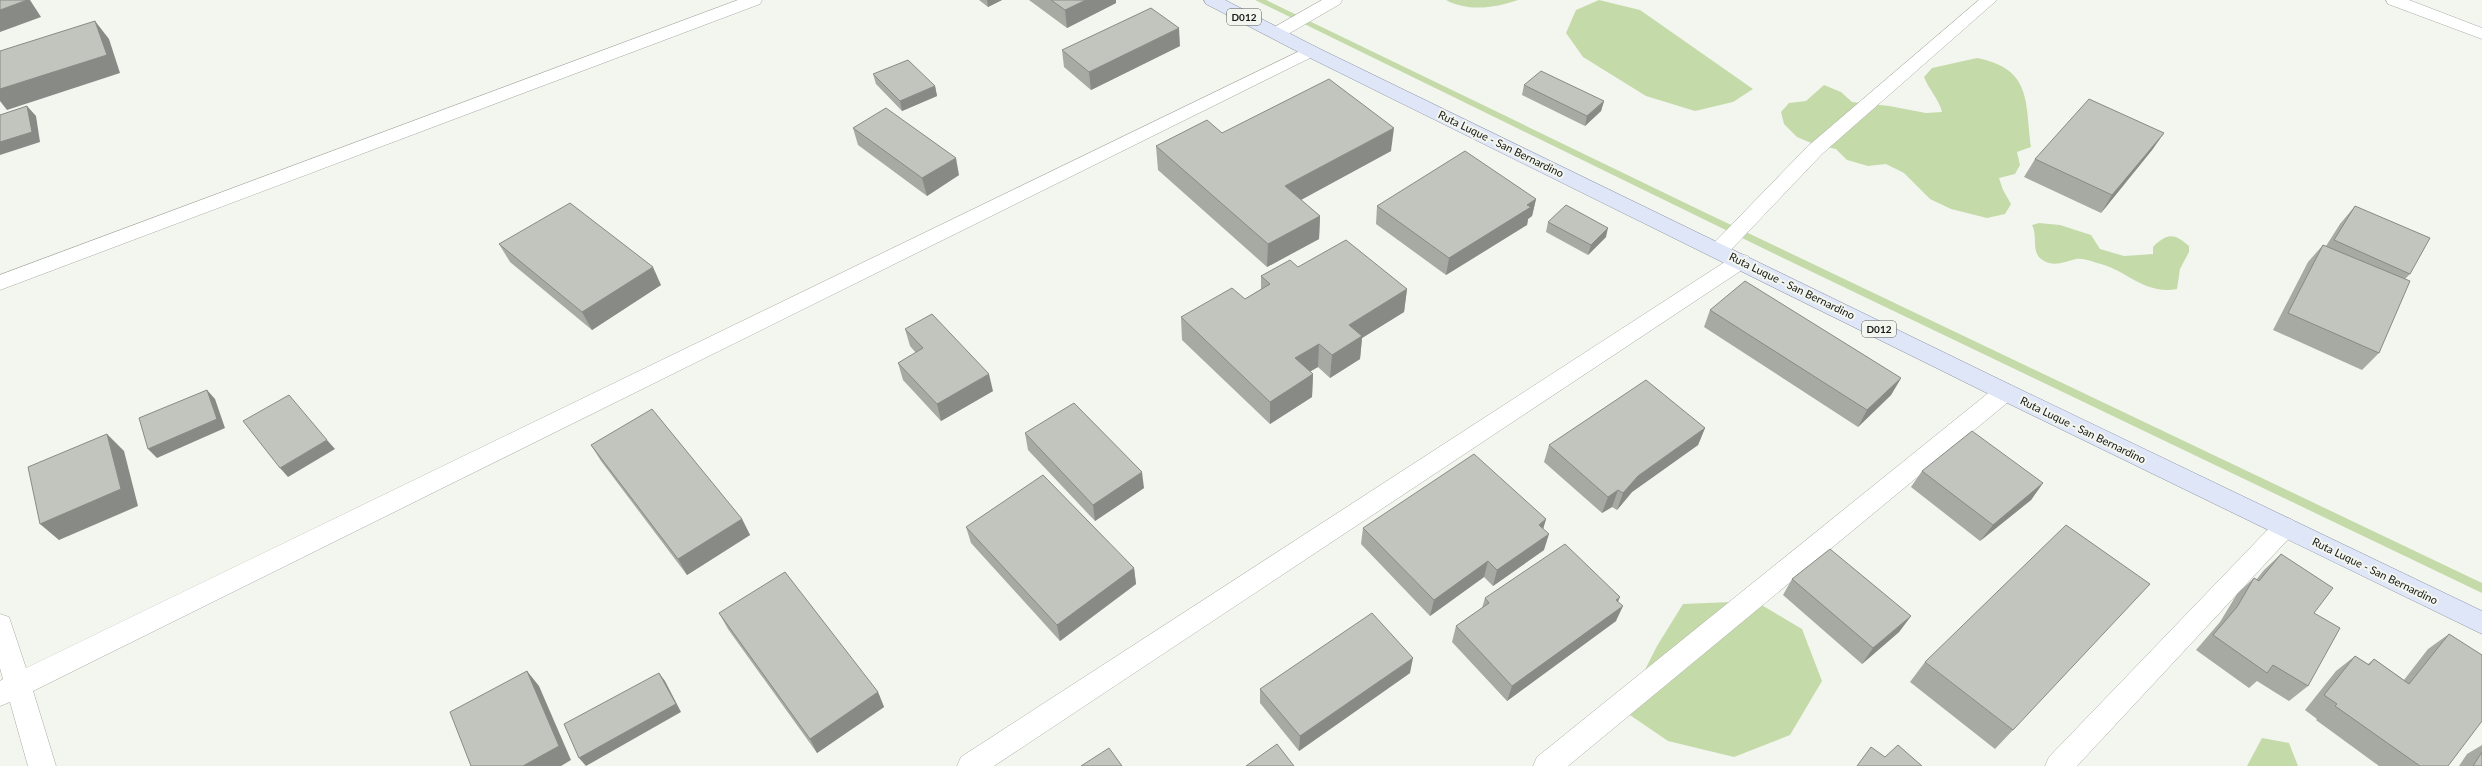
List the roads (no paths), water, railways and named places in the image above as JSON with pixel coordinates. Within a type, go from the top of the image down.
[{"type":"main road","name":"Ruta Luque - San Bernardino","points":[[1212,0],[1310,51],[1719,250],[2005,392],[2482,623]]},
{"type":"street","points":[[0,283],[754,0]]},
{"type":"street","points":[[1277,34],[1334,0]]},
{"type":"street","points":[[1719,250],[1815,150],[1989,0]]},
{"type":"street","points":[[2394,0],[2482,34]]},
{"type":"street","points":[[9,690],[1310,51]]},
{"type":"street","points":[[971,766],[1741,261]]},
{"type":"street","points":[[1547,766],[2005,392]]},
{"type":"street","points":[[2059,766],[2285,527]]},
{"type":"street","points":[[0,625],[9,690],[42,766]]}]
